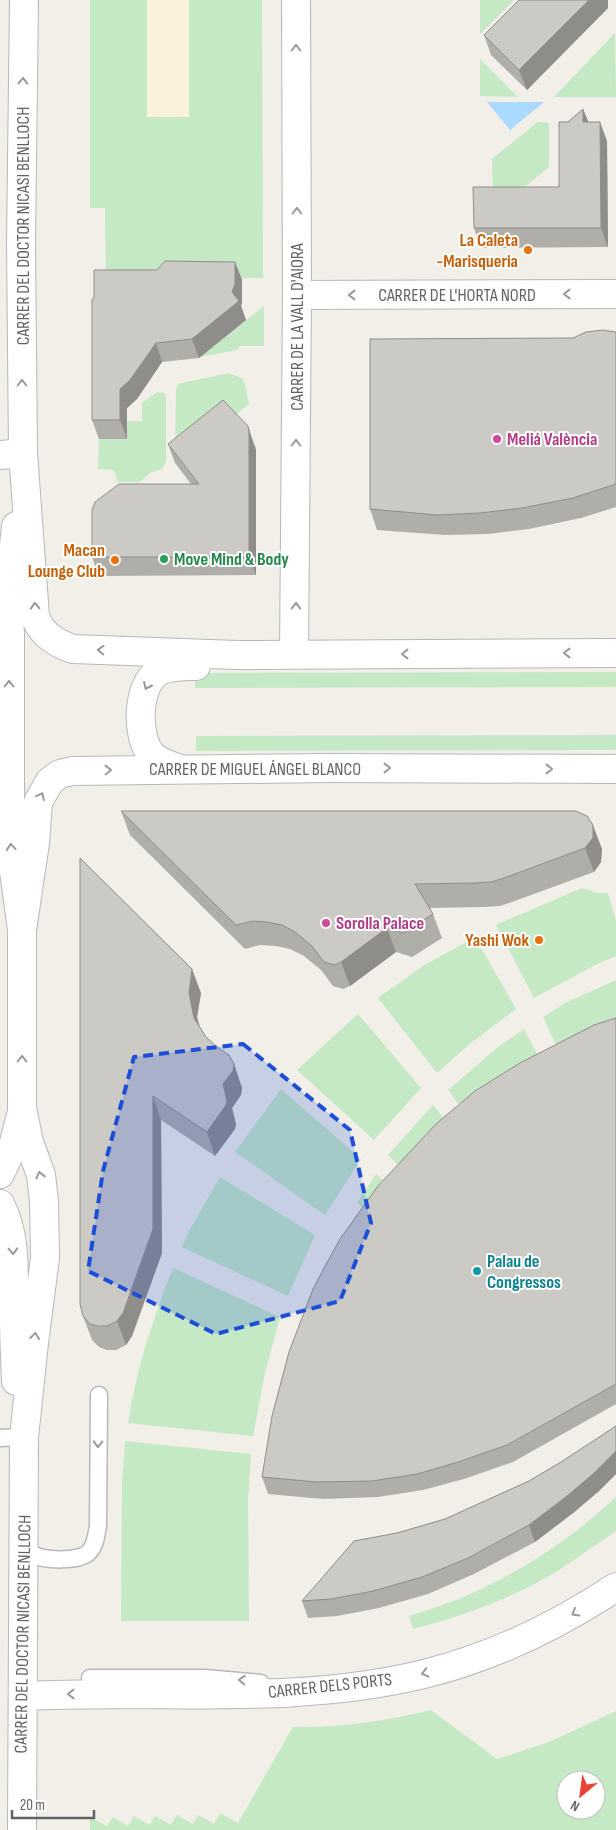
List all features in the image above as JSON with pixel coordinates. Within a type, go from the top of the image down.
[{"type":"street","name":"CARRER DEL DOCTOR NICASI BENLLOCH","points":[[12,1437],[45,1258],[44,1201],[41,1175],[29,1142],[22,1108],[22,930],[10,842],[10,633],[8,604],[11,454],[22,243],[24,0]]},
{"type":"street","name":"CARRER DE LA VALL D'AIORA","points":[[294,654],[297,295],[296,0]]},
{"type":"street","name":"CARRER DE L'HORTA NORD","points":[[297,295],[616,294]]},
{"type":"street","name":"CARRER DEL DOCTOR NICASI BENLLOCH","points":[[11,454],[35,616],[38,626],[47,636],[59,645],[73,649],[237,655]]},
{"type":"street","points":[[180,769],[162,762],[150,754],[144,740],[142,697],[150,678],[160,670],[218,665],[237,655],[616,653]]},
{"type":"street","name":"CARRER DE MIGUEL ÁNGEL BLANCO","points":[[22,930],[35,843],[38,802],[50,782],[60,774],[72,771],[180,769],[616,769]]},
{"type":"street","points":[[0,1174],[13,1146],[22,1108]]},
{"type":"street","name":"CARRER DEL DOCTOR NICASI BENLLOCH","points":[[0,1204],[8,1219],[13,1245],[17,1396],[12,1437],[24,1545],[22,1830]]},
{"type":"street","name":"CARRER DELS PORTS","points":[[24,1696],[289,1692],[351,1687],[423,1674],[469,1661],[542,1631],[578,1612],[616,1587]]},
{"type":"lane","points":[[24,1545],[30,1552],[53,1559],[80,1558],[91,1551],[96,1541],[98,1526],[99,1395]]},
{"type":"lane","points":[[90,1678],[213,1678],[256,1682],[289,1692]]},
{"type":"highlighted area","points":[[243,1044],[350,1130],[371,1223],[340,1301],[216,1334],[88,1271],[103,1171],[134,1057]]},
{"type":"green space","points":[[90,0],[262,0],[263,278],[106,277],[105,208],[90,208]]},
{"type":"green space","points":[[480,0],[514,0],[480,34]]},
{"type":"green space","points":[[615,33],[616,97],[554,97]]},
{"type":"green space","points":[[480,59],[518,97],[480,96]]},
{"type":"green space","points":[[538,122],[549,123],[549,167],[516,194],[493,194],[492,159]]},
{"type":"green space","points":[[264,306],[264,346],[240,346],[237,350],[200,357]]},
{"type":"green space","points":[[228,373],[242,378],[249,404],[175,463],[176,390],[178,384]]},
{"type":"green space","points":[[157,392],[164,393],[166,398],[165,465],[162,469],[150,473],[140,482],[117,482],[116,474],[113,470],[98,469],[99,439],[127,439],[127,421],[142,421],[142,403]]},
{"type":"green space","points":[[616,672],[616,687],[195,688],[195,673]]},
{"type":"green space","points":[[616,735],[616,750],[196,751],[196,736]]},
{"type":"green space","points":[[582,888],[598,893],[608,893],[616,921],[616,956],[595,965],[534,998],[496,925]]},
{"type":"green space","points":[[475,937],[516,1009],[472,1042],[437,1073],[378,998],[423,966]]},
{"type":"green space","points":[[616,980],[616,1037],[563,1060],[543,1017],[565,1003]]},
{"type":"green space","points":[[358,1014],[421,1088],[374,1140],[297,1070]]},
{"type":"green space","points":[[524,1029],[545,1069],[469,1118],[448,1090],[498,1047]]},
{"type":"green space","points":[[281,1089],[361,1159],[325,1215],[235,1152]]},
{"type":"green space","points":[[433,1105],[454,1131],[409,1175],[388,1155]]},
{"type":"green space","points":[[376,1174],[396,1190],[374,1217],[357,1203]]},
{"type":"green space","points":[[220,1177],[315,1235],[288,1296],[182,1247]]},
{"type":"green space","points":[[173,1268],[280,1317],[265,1373],[253,1436],[128,1423],[131,1403],[146,1344]]},
{"type":"green space","points":[[125,1441],[251,1454],[248,1500],[249,1621],[121,1621],[122,1485]]},
{"type":"green space","points":[[616,1497],[616,1531],[562,1568],[527,1588],[490,1604],[452,1618],[413,1629],[409,1616],[456,1600],[520,1568],[560,1543]]},
{"type":"green space","points":[[431,1710],[497,1759],[549,1742],[616,1711],[616,1830],[90,1830],[90,1817],[107,1826],[113,1817],[128,1826],[134,1816],[150,1825],[155,1816],[171,1825],[177,1815],[193,1824],[198,1815],[214,1824],[220,1813],[238,1823],[293,1727],[345,1725]]},
{"type":"sand","points":[[147,0],[189,0],[189,117],[147,117]]},
{"type":"water","points":[[487,102],[544,102],[510,130]]},
{"type":"building","points":[[519,0],[589,0],[519,70],[484,35]]},
{"type":"building","points":[[583,109],[583,122],[600,122],[601,228],[474,228],[473,187],[559,187],[559,122],[568,122]]},
{"type":"building","points":[[165,261],[235,262],[235,284],[232,292],[239,301],[192,339],[156,343],[130,380],[120,389],[120,420],[92,420],[92,300],[94,297],[94,270],[157,270]]},
{"type":"building","name":"Meliá València","points":[[603,330],[616,332],[616,484],[573,498],[522,508],[480,513],[437,515],[370,509],[370,339],[573,338],[586,332]]},
{"type":"building","points":[[223,400],[248,426],[249,431],[249,557],[92,557],[92,510],[95,502],[119,484],[199,484],[168,444]]},
{"type":"building","name":"Sorolla Palace","points":[[121,811],[576,811],[587,816],[593,825],[593,838],[585,848],[491,882],[415,884],[433,914],[403,933],[387,928],[335,965],[324,962],[312,946],[295,932],[282,925],[252,921],[236,925]]},
{"type":"building","points":[[80,858],[192,969],[189,993],[194,1018],[206,1037],[229,1055],[234,1064],[233,1071],[223,1084],[227,1101],[226,1105],[207,1132],[153,1096],[153,1229],[123,1313],[117,1321],[107,1326],[90,1324],[83,1316],[80,1304]]},
{"type":"building","name":"Palau de Congressos","points":[[616,1018],[616,1384],[507,1445],[417,1474],[372,1481],[317,1482],[262,1477],[272,1416],[289,1352],[313,1289],[340,1239],[378,1186],[436,1124],[475,1091],[520,1063],[594,1025]]},
{"type":"building","points":[[616,1426],[616,1451],[593,1474],[529,1525],[468,1558],[422,1577],[373,1591],[331,1599],[302,1601],[354,1541],[397,1533],[445,1519],[529,1481]]},
{"type":"place","name":"La Caleta -Marisqueria","points":[[528,250]]},
{"type":"place","name":"Meliá València","points":[[497,439]]},
{"type":"place","name":"Move Mind & Body","points":[[164,559]]},
{"type":"place","name":"Macan Lounge Club","points":[[115,560]]},
{"type":"place","name":"Sorolla Palace","points":[[326,923]]},
{"type":"place","name":"Yashi Wok","points":[[539,940]]},
{"type":"place","name":"Palau de Congressos","points":[[477,1271]]}]
